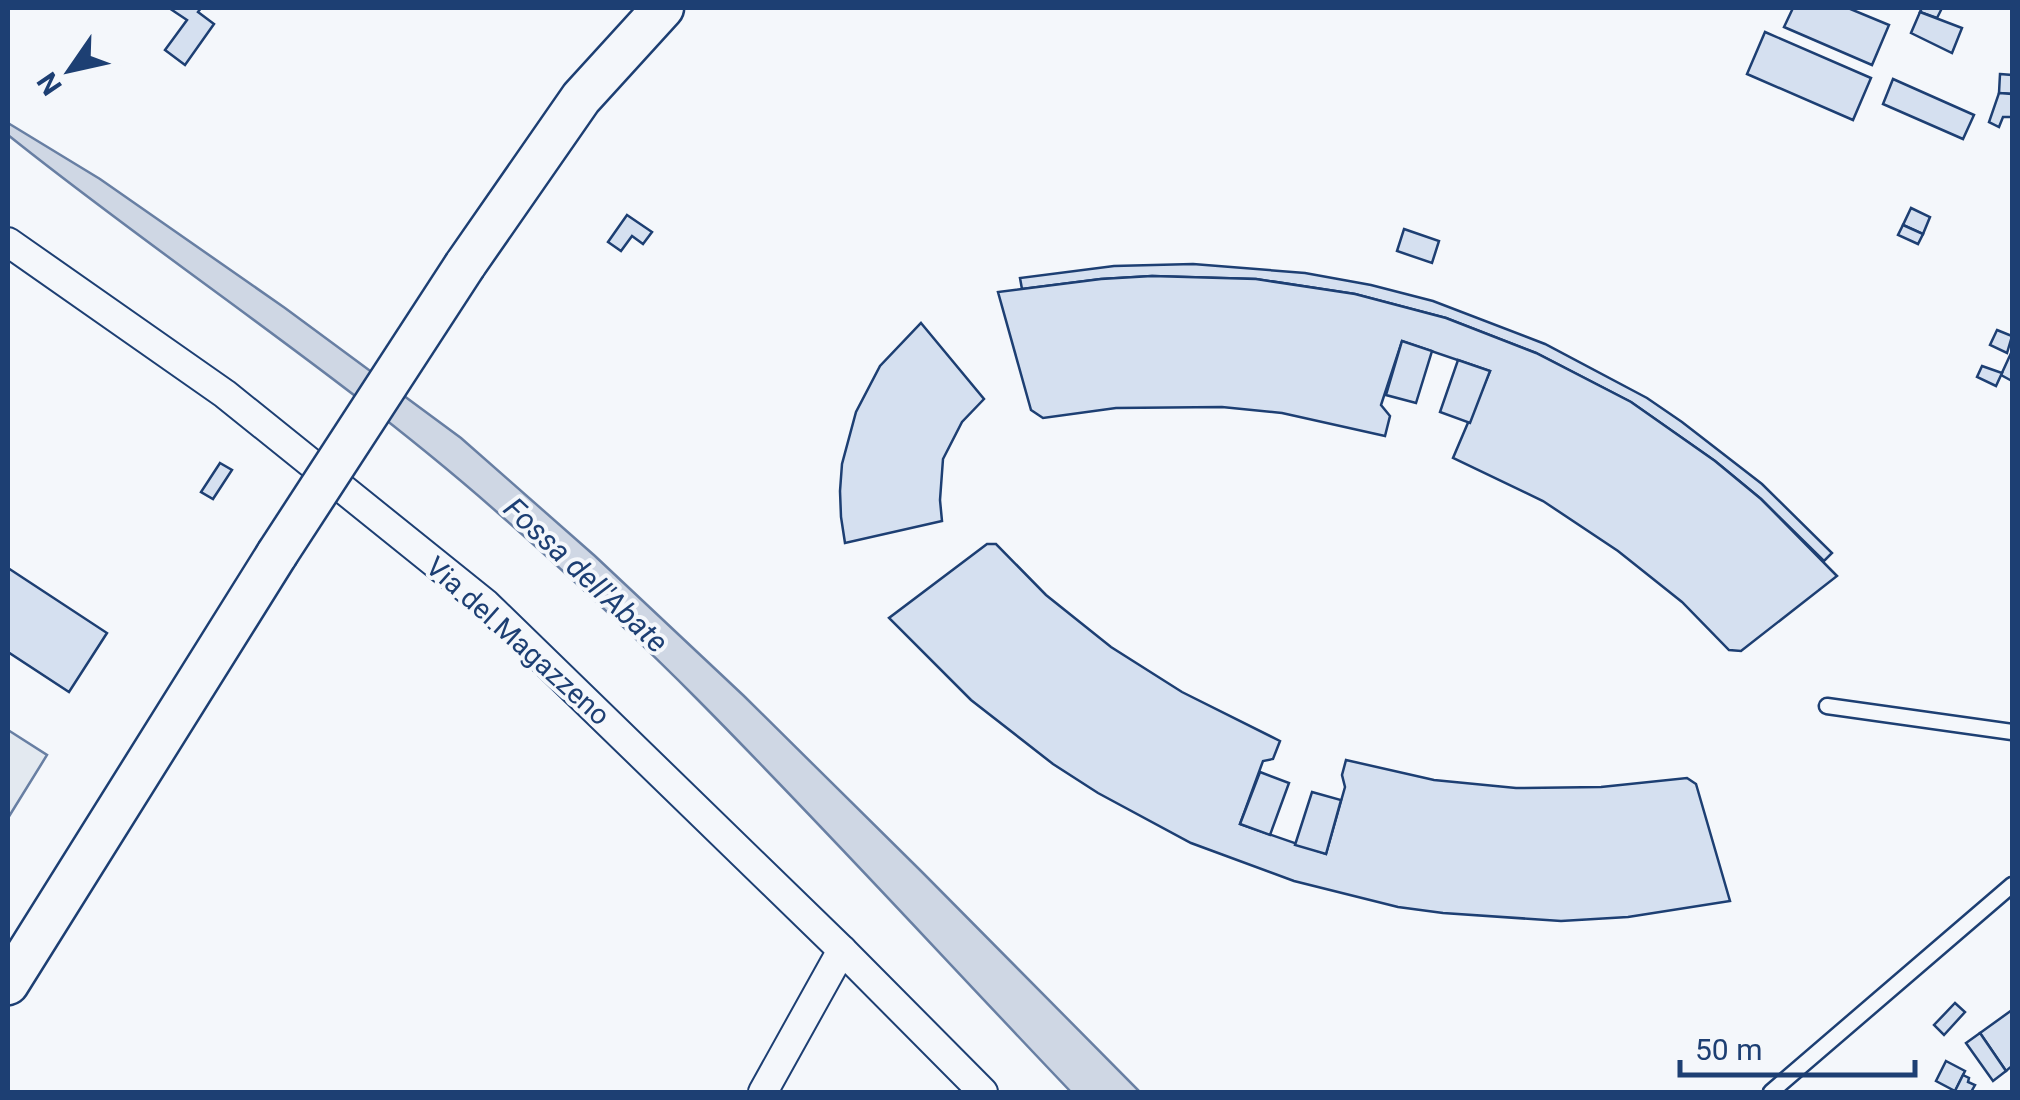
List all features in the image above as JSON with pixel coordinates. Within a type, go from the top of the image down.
[{"type":"street","points":[[8,984],[277,554],[465,265],[581,98],[663,8]]},
{"type":"street","name":"Via del Magazzeno","points":[[8,242],[225,394],[486,604],[984,1092]]},
{"type":"street","points":[[763,1092],[842,950]]},
{"type":"lane","points":[[1827,706],[2012,732]]},
{"type":"lane","points":[[1771,1092],[2012,885]]},
{"type":"shaded area","points":[[8,730],[47,755],[8,818]]},
{"type":"water","name":"Fossa dell'Abate","points":[[8,123],[100,179],[285,308],[461,438],[595,556],[744,696],[1140,1092],[1071,1092],[744,747],[574,581],[379,414],[8,135]]},
{"type":"building","points":[[169,8],[201,8],[198,12],[214,24],[185,65],[165,50],[187,20]]},
{"type":"building","points":[[1793,8],[1848,8],[1889,25],[1872,65],[1784,27]]},
{"type":"building","points":[[1922,8],[1942,8],[1937,18],[1920,12]]},
{"type":"building","points":[[1920,12],[1962,28],[1952,53],[1911,33]]},
{"type":"building","points":[[1765,32],[1871,78],[1853,120],[1747,74]]},
{"type":"building","points":[[2000,74],[2012,75],[2012,94],[1999,93]]},
{"type":"building","points":[[1893,79],[1974,115],[1963,139],[1883,104]]},
{"type":"building","points":[[1999,93],[2012,94],[2012,117],[2003,117],[1999,127],[1989,122]]},
{"type":"building","points":[[1911,208],[1930,217],[1923,234],[1903,225]]},
{"type":"building","points":[[627,215],[652,232],[643,244],[632,236],[621,251],[608,242]]},
{"type":"building","points":[[1903,225],[1923,234],[1918,244],[1898,235]]},
{"type":"building","points":[[1404,229],[1439,241],[1432,263],[1397,251]]},
{"type":"building","points":[[1193,264],[1305,273],[1371,285],[1433,301],[1545,344],[1647,398],[1682,422],[1762,484],[1832,553],[1824,561],[1761,499],[1715,461],[1631,402],[1536,353],[1446,318],[1355,294],[1256,279],[1152,276],[1022,289],[1020,278],[1114,266]]},
{"type":"building","points":[[1152,276],[1256,279],[1355,294],[1446,318],[1536,353],[1631,402],[1715,461],[1761,499],[1837,576],[1741,651],[1729,650],[1682,602],[1618,551],[1543,501],[1453,458],[1490,371],[1402,341],[1381,405],[1390,416],[1385,436],[1282,413],[1222,407],[1116,408],[1043,418],[1031,410],[998,292]]},
{"type":"building","points":[[921,323],[984,399],[962,422],[943,459],[942,521],[845,543],[840,491],[842,464],[856,412],[880,366]]},
{"type":"building","points":[[1997,330],[2012,336],[2007,353],[1990,345]]},
{"type":"building","points":[[1402,341],[1432,351],[1416,403],[1386,395]]},
{"type":"building","points":[[2012,351],[2012,381],[2001,375]]},
{"type":"building","points":[[1458,360],[1490,371],[1470,423],[1440,412]]},
{"type":"building","points":[[1982,366],[2002,373],[1996,386],[1977,377]]},
{"type":"building","points":[[220,463],[232,470],[213,499],[201,492]]},
{"type":"building","points":[[987,544],[996,544],[1046,595],[1111,647],[1182,692],[1280,741],[1273,759],[1263,761],[1240,824],[1326,854],[1345,787],[1342,775],[1346,760],[1434,780],[1516,788],[1601,787],[1687,778],[1696,784],[1730,901],[1628,917],[1561,921],[1443,913],[1398,907],[1294,881],[1191,843],[1053,764],[971,700],[889,618]]},
{"type":"building","points":[[8,568],[107,633],[69,692],[8,652]]},
{"type":"building","points":[[1260,772],[1289,783],[1270,835],[1240,824]]},
{"type":"building","points":[[1312,792],[1341,800],[1326,854],[1295,845]]},
{"type":"building","points":[[1955,1003],[1965,1012],[1944,1035],[1934,1025]]},
{"type":"building","points":[[2012,1010],[2012,1066],[2006,1071],[1980,1033]]},
{"type":"building","points":[[1980,1033],[2006,1071],[1993,1081],[1966,1043]]},
{"type":"building","points":[[1946,1061],[1965,1071],[1955,1091],[1936,1081]]},
{"type":"building","points":[[1963,1075],[1975,1085],[1971,1092],[1955,1091]]}]
